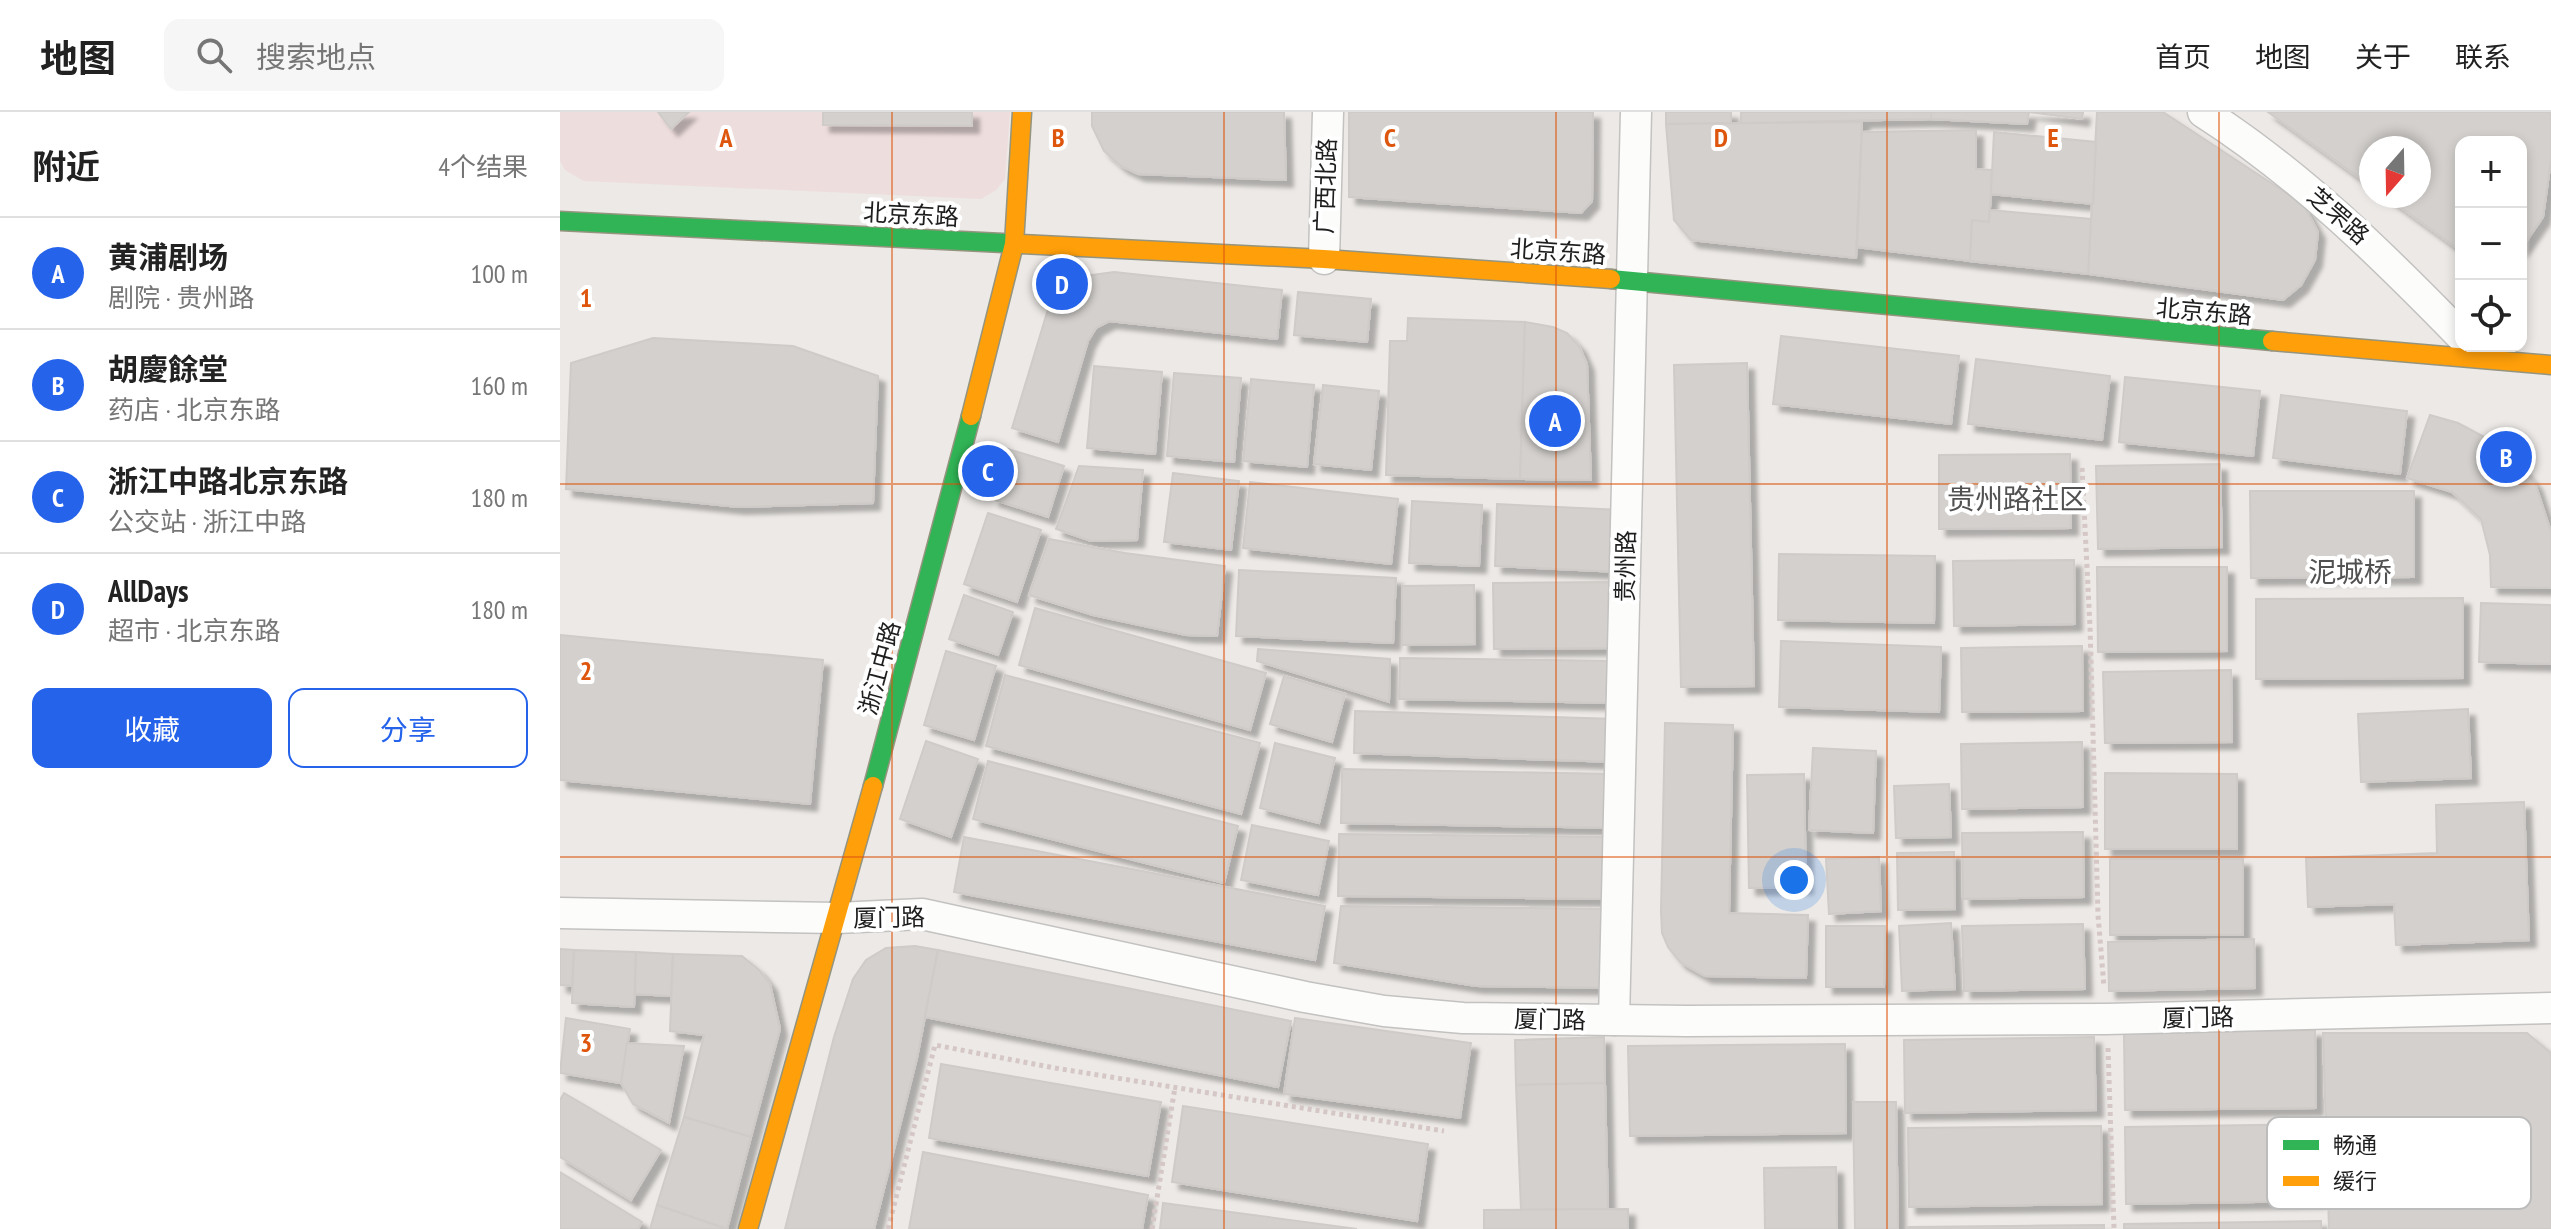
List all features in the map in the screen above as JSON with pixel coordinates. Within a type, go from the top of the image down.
[{"type":"main road","name":"浙江中路","points":[[748,1229],[930,577],[1014,244],[1022,112]]},
{"type":"main road","name":"北京东路","points":[[560,221],[1324,259],[1633,281],[2123,329],[2455,351]]},
{"type":"main road","name":"北京东路","points":[[2477,352],[2551,365]]},
{"type":"street","name":"广西北路","points":[[1324,259],[1328,112]]},
{"type":"street","name":"贵州路","points":[[1614,1020],[1636,112]]},
{"type":"street","name":"芝罘路","points":[[2216,116],[2374,247],[2455,330]]},
{"type":"street","name":"厦门路","points":[[560,913],[837,918],[922,914],[1305,997],[1384,1011],[1463,1018],[2107,1019],[2551,1008]]},
{"type":"path","points":[[2082,468],[2098,915],[2107,1019],[2114,1229]]},
{"type":"path","points":[[888,1229],[935,1045],[1055,1068],[1444,1131]]},
{"type":"path","points":[[1152,1229],[1175,1087]]},
{"type":"shaded area","points":[[560,112],[1010,112],[1005,179],[996,190],[981,199],[584,181],[565,170],[560,161]]},
{"type":"building","points":[[658,112],[689,112],[671,129]]},
{"type":"building","points":[[823,112],[972,112],[972,126],[823,125]]},
{"type":"building","points":[[1092,112],[1284,112],[1286,180],[1138,174],[1121,166],[1104,151],[1092,126]]},
{"type":"building","points":[[1349,112],[1593,112],[1592,201],[1581,213],[1349,197]]},
{"type":"building","points":[[1666,112],[1731,112],[1731,123],[1666,124]]},
{"type":"building","points":[[1741,112],[1931,112],[1931,119],[1741,123]]},
{"type":"building","points":[[1931,112],[2029,112],[2027,124],[1931,119]]},
{"type":"building","points":[[2029,112],[2083,112],[2082,119]]},
{"type":"building","points":[[2097,112],[2163,112],[2303,204],[2318,232],[2315,260],[2301,285],[2283,300],[2088,274]]},
{"type":"building","points":[[2268,112],[2551,112],[2551,160],[2543,217],[2527,240],[2527,136],[2455,136],[2455,247],[2402,208],[2431,208],[2431,136],[2359,136],[2359,177]]},
{"type":"building","points":[[1862,122],[1856,258],[1691,240],[1674,220],[1666,124]]},
{"type":"building","points":[[1976,130],[1976,169],[1992,170],[1991,194],[1989,222],[1972,220],[1970,261],[1857,247],[1862,132]]},
{"type":"building","points":[[1994,132],[2096,142],[2093,204],[1991,194]]},
{"type":"building","points":[[1990,210],[2091,219],[2088,274],[1970,261],[1972,220],[1989,222]]},
{"type":"building","points":[[1114,272],[1282,290],[1277,339],[1109,321],[1096,328],[1088,341],[1058,442],[1012,428],[1049,306],[1062,287],[1085,276]]},
{"type":"building","points":[[1298,292],[1371,299],[1367,342],[1294,335]]},
{"type":"building","points":[[1408,318],[1525,322],[1520,479],[1386,475],[1390,341],[1407,341]]},
{"type":"building","points":[[1525,322],[1567,333],[1579,346],[1587,364],[1591,480],[1520,479]]},
{"type":"building","points":[[1781,336],[1959,356],[1951,424],[1773,404]]},
{"type":"building","points":[[653,338],[793,346],[878,376],[873,503],[738,507],[566,489],[571,363]]},
{"type":"building","points":[[1976,359],[2110,376],[2102,440],[1968,424]]},
{"type":"building","points":[[1747,363],[1754,686],[1681,687],[1674,365]]},
{"type":"building","points":[[1094,366],[1162,372],[1155,454],[1087,448]]},
{"type":"building","points":[[1174,373],[1241,378],[1234,462],[1167,456]]},
{"type":"building","points":[[2125,377],[2260,391],[2253,456],[2119,442]]},
{"type":"building","points":[[1251,379],[1314,385],[1307,467],[1243,461]]},
{"type":"building","points":[[1323,385],[1379,391],[1371,470],[1314,464]]},
{"type":"building","points":[[2281,395],[2407,411],[2400,474],[2273,458]]},
{"type":"building","points":[[2430,415],[2458,423],[2503,447],[2535,483],[2551,532],[2551,588],[2491,587],[2490,555],[2481,519],[2452,492],[2407,478]]},
{"type":"building","points":[[1008,449],[1064,466],[1048,517],[992,499]]},
{"type":"building","points":[[2070,454],[2071,528],[1939,529],[1939,455]]},
{"type":"building","points":[[2220,464],[2222,547],[2098,549],[2096,466]]},
{"type":"building","points":[[1079,466],[1143,470],[1137,540],[1091,541],[1056,529]]},
{"type":"building","points":[[1173,473],[1239,481],[1231,550],[1164,542]]},
{"type":"building","points":[[1250,482],[1398,499],[1391,564],[1243,548]]},
{"type":"building","points":[[2250,491],[2414,491],[2414,577],[2251,578]]},
{"type":"building","points":[[1412,501],[1482,505],[1479,566],[1409,563]]},
{"type":"building","points":[[1497,504],[1621,510],[1618,572],[1495,566]]},
{"type":"building","points":[[988,513],[1041,530],[1017,602],[964,584]]},
{"type":"building","points":[[1049,539],[1225,566],[1217,636],[1186,635],[1093,615],[1029,595]]},
{"type":"building","points":[[1779,554],[1935,556],[1934,623],[1778,620]]},
{"type":"building","points":[[2074,560],[2075,624],[1954,626],[1953,561]]},
{"type":"building","points":[[2097,567],[2227,567],[2227,651],[2098,652]]},
{"type":"building","points":[[1239,570],[1396,578],[1393,643],[1236,636]]},
{"type":"building","points":[[1615,582],[1615,648],[1494,649],[1493,583]]},
{"type":"building","points":[[1474,585],[1475,644],[1402,645],[1402,586]]},
{"type":"building","points":[[964,595],[1013,612],[998,655],[949,639]]},
{"type":"building","points":[[2463,598],[2463,678],[2256,679],[2256,599]]},
{"type":"building","points":[[2481,603],[2551,605],[2551,664],[2479,662]]},
{"type":"building","points":[[1035,608],[1266,673],[1250,730],[1019,665]]},
{"type":"building","points":[[560,635],[823,660],[810,804],[560,780]]},
{"type":"building","points":[[1781,641],[1941,647],[1939,712],[1779,707]]},
{"type":"building","points":[[2082,646],[2083,711],[1962,712],[1961,648]]},
{"type":"building","points":[[1258,649],[1390,659],[1389,702],[1257,661]]},
{"type":"building","points":[[946,651],[996,666],[974,740],[924,725]]},
{"type":"building","points":[[1400,658],[1615,661],[1614,703],[1399,699]]},
{"type":"building","points":[[2231,670],[2232,742],[2105,743],[2103,672]]},
{"type":"building","points":[[1005,675],[1260,743],[1241,814],[986,746]]},
{"type":"building","points":[[1284,676],[1345,694],[1332,742],[1270,724]]},
{"type":"building","points":[[2468,709],[2471,778],[2361,782],[2358,714]]},
{"type":"building","points":[[1355,711],[1617,719],[1615,762],[1354,753]]},
{"type":"building","points":[[1665,723],[1733,725],[1729,913],[1808,915],[1806,978],[1705,976],[1680,962],[1668,947],[1662,933],[1661,911]]},
{"type":"building","points":[[926,741],[978,759],[951,837],[900,819]]},
{"type":"building","points":[[2082,742],[2083,807],[1962,809],[1961,744]]},
{"type":"building","points":[[1275,743],[1335,758],[1319,823],[1260,808]]},
{"type":"building","points":[[1813,748],[1876,751],[1873,833],[1809,830]]},
{"type":"building","points":[[988,761],[1238,826],[1224,883],[973,819]]},
{"type":"building","points":[[1342,769],[1614,774],[1613,828],[1341,823]]},
{"type":"building","points":[[2105,773],[2237,774],[2237,849],[2105,849]]},
{"type":"building","points":[[1804,774],[1806,887],[1749,888],[1747,775]]},
{"type":"building","points":[[1949,784],[1951,837],[1896,838],[1894,786]]},
{"type":"building","points":[[2524,802],[2529,940],[2396,945],[2394,904],[2308,907],[2306,858],[2437,853],[2436,805]]},
{"type":"building","points":[[1252,825],[1329,841],[1318,895],[1241,880]]},
{"type":"building","points":[[2083,832],[2084,897],[1963,899],[1962,833]]},
{"type":"building","points":[[1339,834],[1613,837],[1613,899],[1338,896]]},
{"type":"building","points":[[964,837],[1325,906],[1315,960],[954,892]]},
{"type":"building","points":[[1954,852],[1955,909],[1898,910],[1897,853]]},
{"type":"building","points":[[1879,857],[1881,911],[1829,914],[1826,859]]},
{"type":"building","points":[[2110,859],[2243,859],[2243,935],[2110,935]]},
{"type":"building","points":[[1341,906],[1613,909],[1612,988],[1476,986],[1334,963]]},
{"type":"building","points":[[1951,923],[1955,989],[1902,991],[1899,926]]},
{"type":"building","points":[[2083,924],[2085,989],[1964,991],[1962,926]]},
{"type":"building","points":[[1826,926],[1885,926],[1884,987],[1826,987]]},
{"type":"building","points":[[2254,939],[2255,988],[2109,991],[2108,942]]},
{"type":"building","points":[[915,946],[938,950],[917,1058],[874,1229],[785,1229],[834,1037],[853,979],[866,960],[886,948]]},
{"type":"building","points":[[560,949],[574,950],[572,986],[560,985]]},
{"type":"building","points":[[574,950],[636,952],[634,1007],[572,1003]]},
{"type":"building","points":[[938,950],[1291,1021],[1278,1087],[925,1017]]},
{"type":"building","points":[[636,952],[673,954],[671,996],[635,994]]},
{"type":"building","points":[[673,954],[742,956],[770,984],[780,1029],[751,1137],[684,1117],[704,1035],[670,1031]]},
{"type":"building","points":[[566,1018],[630,1029],[621,1083],[560,1073]]},
{"type":"building","points":[[1295,1018],[1471,1043],[1460,1118],[1284,1094]]},
{"type":"building","points":[[2315,1030],[2316,1108],[2125,1110],[2124,1033]]},
{"type":"building","points":[[2323,1033],[2527,1033],[2551,1053],[2551,1229],[2329,1229],[2328,1209],[2531,1209],[2531,1117],[2326,1117]]},
{"type":"building","points":[[1604,1037],[1605,1083],[1516,1085],[1515,1040]]},
{"type":"building","points":[[2094,1037],[2096,1110],[1905,1113],[1904,1040]]},
{"type":"building","points":[[627,1043],[684,1046],[669,1123],[633,1104],[621,1083]]},
{"type":"building","points":[[1845,1044],[1846,1133],[1630,1136],[1628,1046]]},
{"type":"building","points":[[941,1064],[1161,1102],[1148,1176],[929,1138]]},
{"type":"building","points":[[1605,1083],[1608,1209],[1521,1210],[1516,1085]]},
{"type":"building","points":[[564,1093],[661,1150],[631,1200],[560,1157],[560,1100]]},
{"type":"building","points":[[1853,1102],[1896,1102],[1898,1229],[1855,1229]]},
{"type":"building","points":[[1183,1106],[1428,1144],[1417,1221],[1172,1182]]},
{"type":"building","points":[[684,1117],[751,1137],[727,1229],[657,1205]]},
{"type":"building","points":[[2267,1125],[2267,1202],[2126,1204],[2125,1127]]},
{"type":"building","points":[[2101,1126],[2102,1204],[1909,1207],[1908,1128]]},
{"type":"building","points":[[923,1152],[1148,1195],[1142,1229],[909,1229]]},
{"type":"building","points":[[1836,1167],[1837,1229],[1765,1229],[1764,1168]]},
{"type":"building","points":[[560,1172],[642,1222],[638,1229],[560,1229]]},
{"type":"building","points":[[1163,1203],[1357,1229],[1160,1229]]},
{"type":"building","points":[[657,1205],[727,1229],[650,1229]]},
{"type":"building","points":[[1628,1209],[1628,1229],[1484,1229],[1484,1210]]},
{"type":"building","points":[[2321,1221],[2321,1229],[2124,1229],[2124,1224]]},
{"type":"building","points":[[2104,1225],[2104,1229],[1907,1229],[1907,1227]]},
{"type":"traffic: fast","points":[[560,221],[1021,244]]},
{"type":"traffic: fast","points":[[1611,279],[2272,341]]},
{"type":"traffic: fast","points":[[873,786],[971,416]]},
{"type":"traffic: slow","points":[[971,416],[1014,244],[1022,112]]},
{"type":"traffic: slow","points":[[1021,244],[1324,259],[1611,279]]},
{"type":"traffic: slow","points":[[2272,341],[2551,365]]},
{"type":"traffic: slow","points":[[748,1229],[873,786]]},
{"type":"place","name":"AllDays","points":[[1062,284]]},
{"type":"place","name":"黄浦剧场","points":[[1555,421]]},
{"type":"place","name":"胡慶餘堂","points":[[2506,457]]},
{"type":"place","name":"浙江中路北京东路","points":[[988,471]]},
{"type":"district","name":"贵州路社区","points":[[2017,499]]},
{"type":"district","name":"泥城桥","points":[[2350,572]]}]
